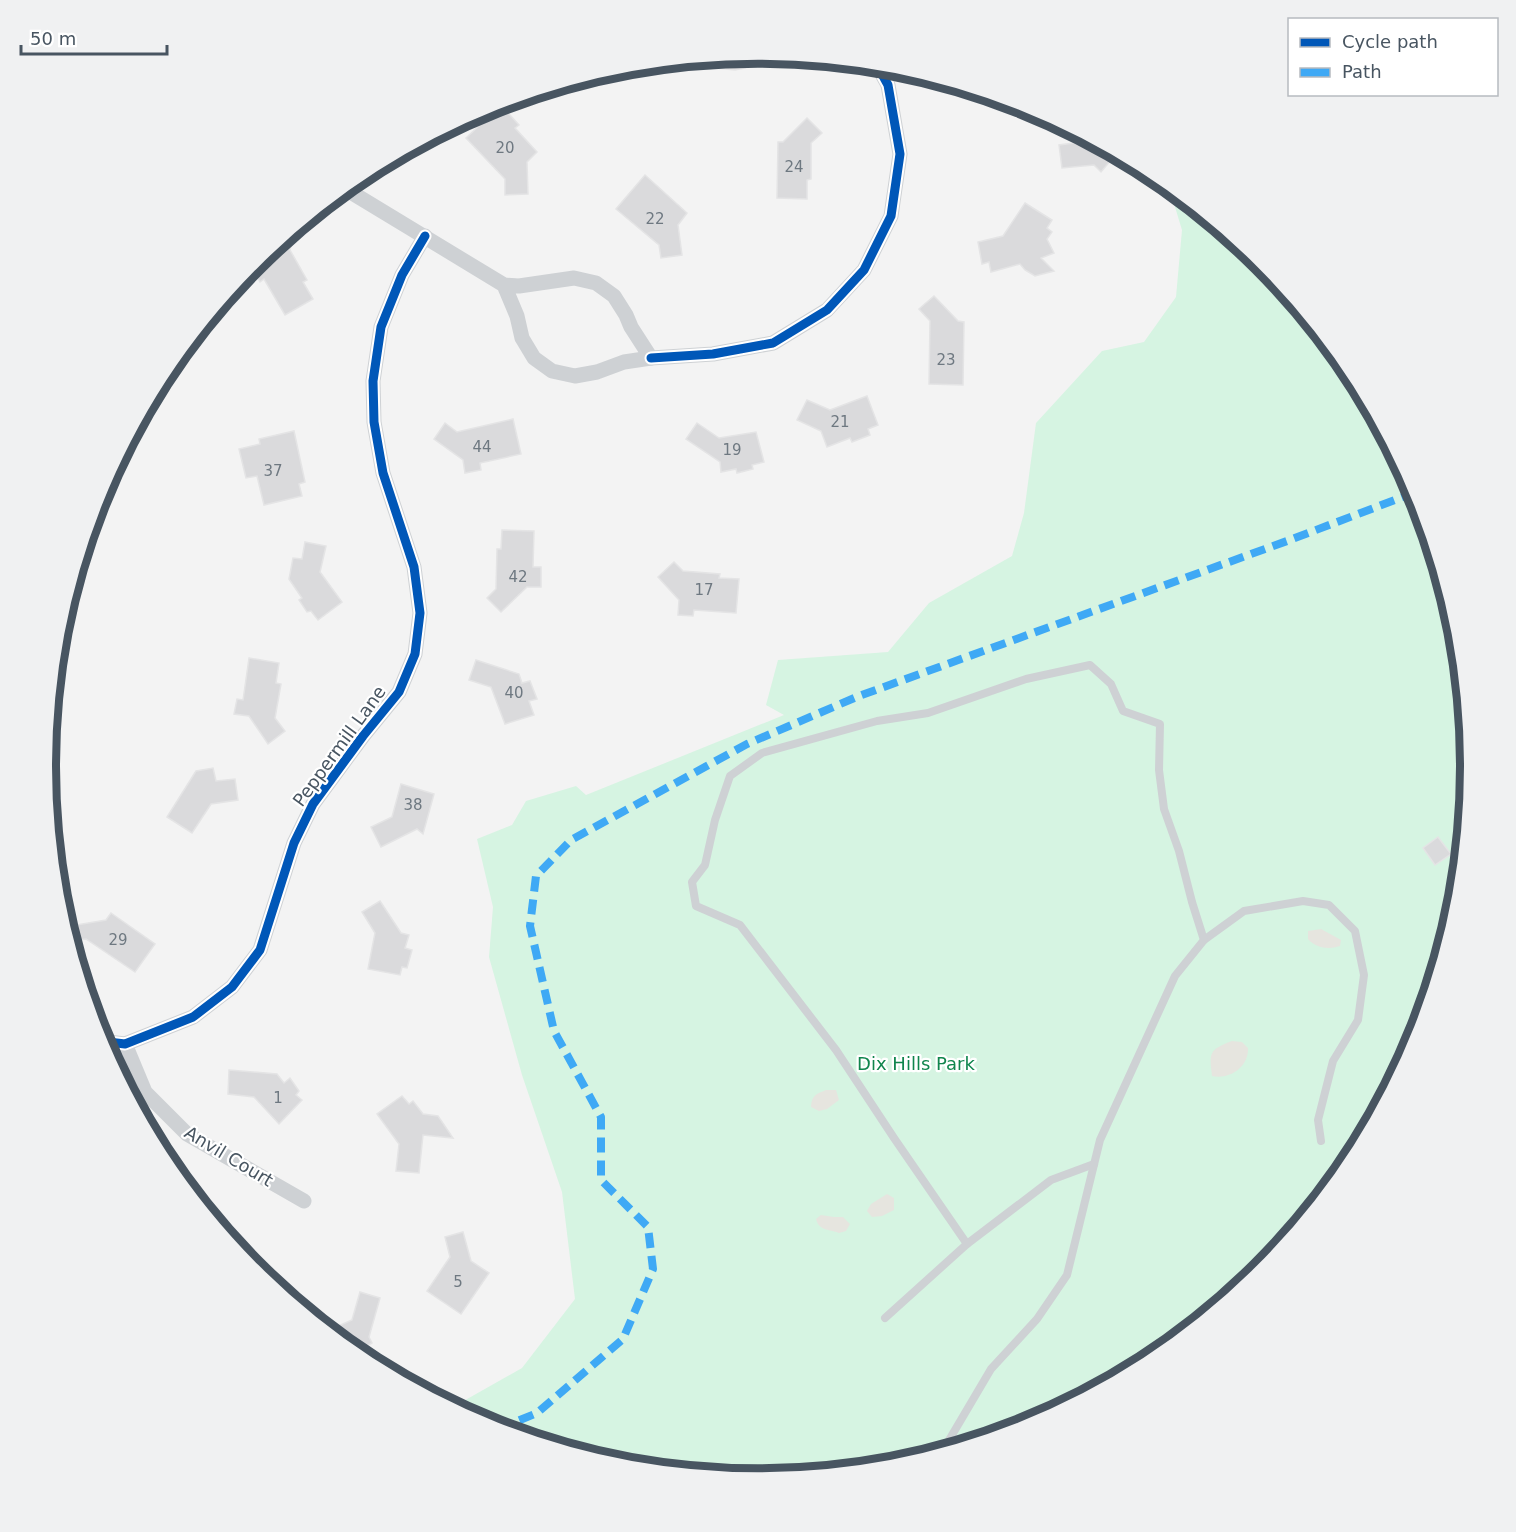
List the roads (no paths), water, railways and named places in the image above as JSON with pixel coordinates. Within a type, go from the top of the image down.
[{"type":"street","points":[[504,285],[517,316],[522,338],[534,358],[552,370],[574,376],[597,372],[624,362],[712,354],[773,343],[827,310],[864,270],[891,216],[900,154],[888,85],[883,75]]},
{"type":"street","points":[[352,193],[504,285],[519,286],[574,278],[596,283],[614,296],[651,358]]},
{"type":"street","name":"Peppermill Lane","points":[[112,1042],[125,1044],[193,1017],[232,987],[260,950],[294,843],[313,804],[399,692],[415,654],[420,612],[414,567],[383,473],[374,422],[373,381],[381,327],[402,275],[425,236]]},
{"type":"street","name":"Anvil Court","points":[[125,1044],[146,1092],[187,1134],[304,1201]]},
{"type":"lane","points":[[967,1244],[836,1050],[740,925],[696,906],[692,882],[705,865],[715,820],[730,776],[762,753],[877,721],[928,712],[1026,679],[1090,665],[1111,684],[1123,711],[1160,724],[1159,770],[1164,809],[1179,851],[1204,940]]},
{"type":"lane","points":[[948,1443],[991,1370],[1037,1319],[1067,1275],[1100,1140],[1175,976],[1204,940],[1244,911],[1303,901],[1329,905],[1355,931],[1364,975],[1358,1020],[1334,1061],[1318,1120],[1321,1141]]},
{"type":"lane","points":[[885,1318],[967,1244],[1051,1180],[1094,1164]]},
{"type":"park label","name":"Dix Hills Park","points":[[916,1063]]}]
